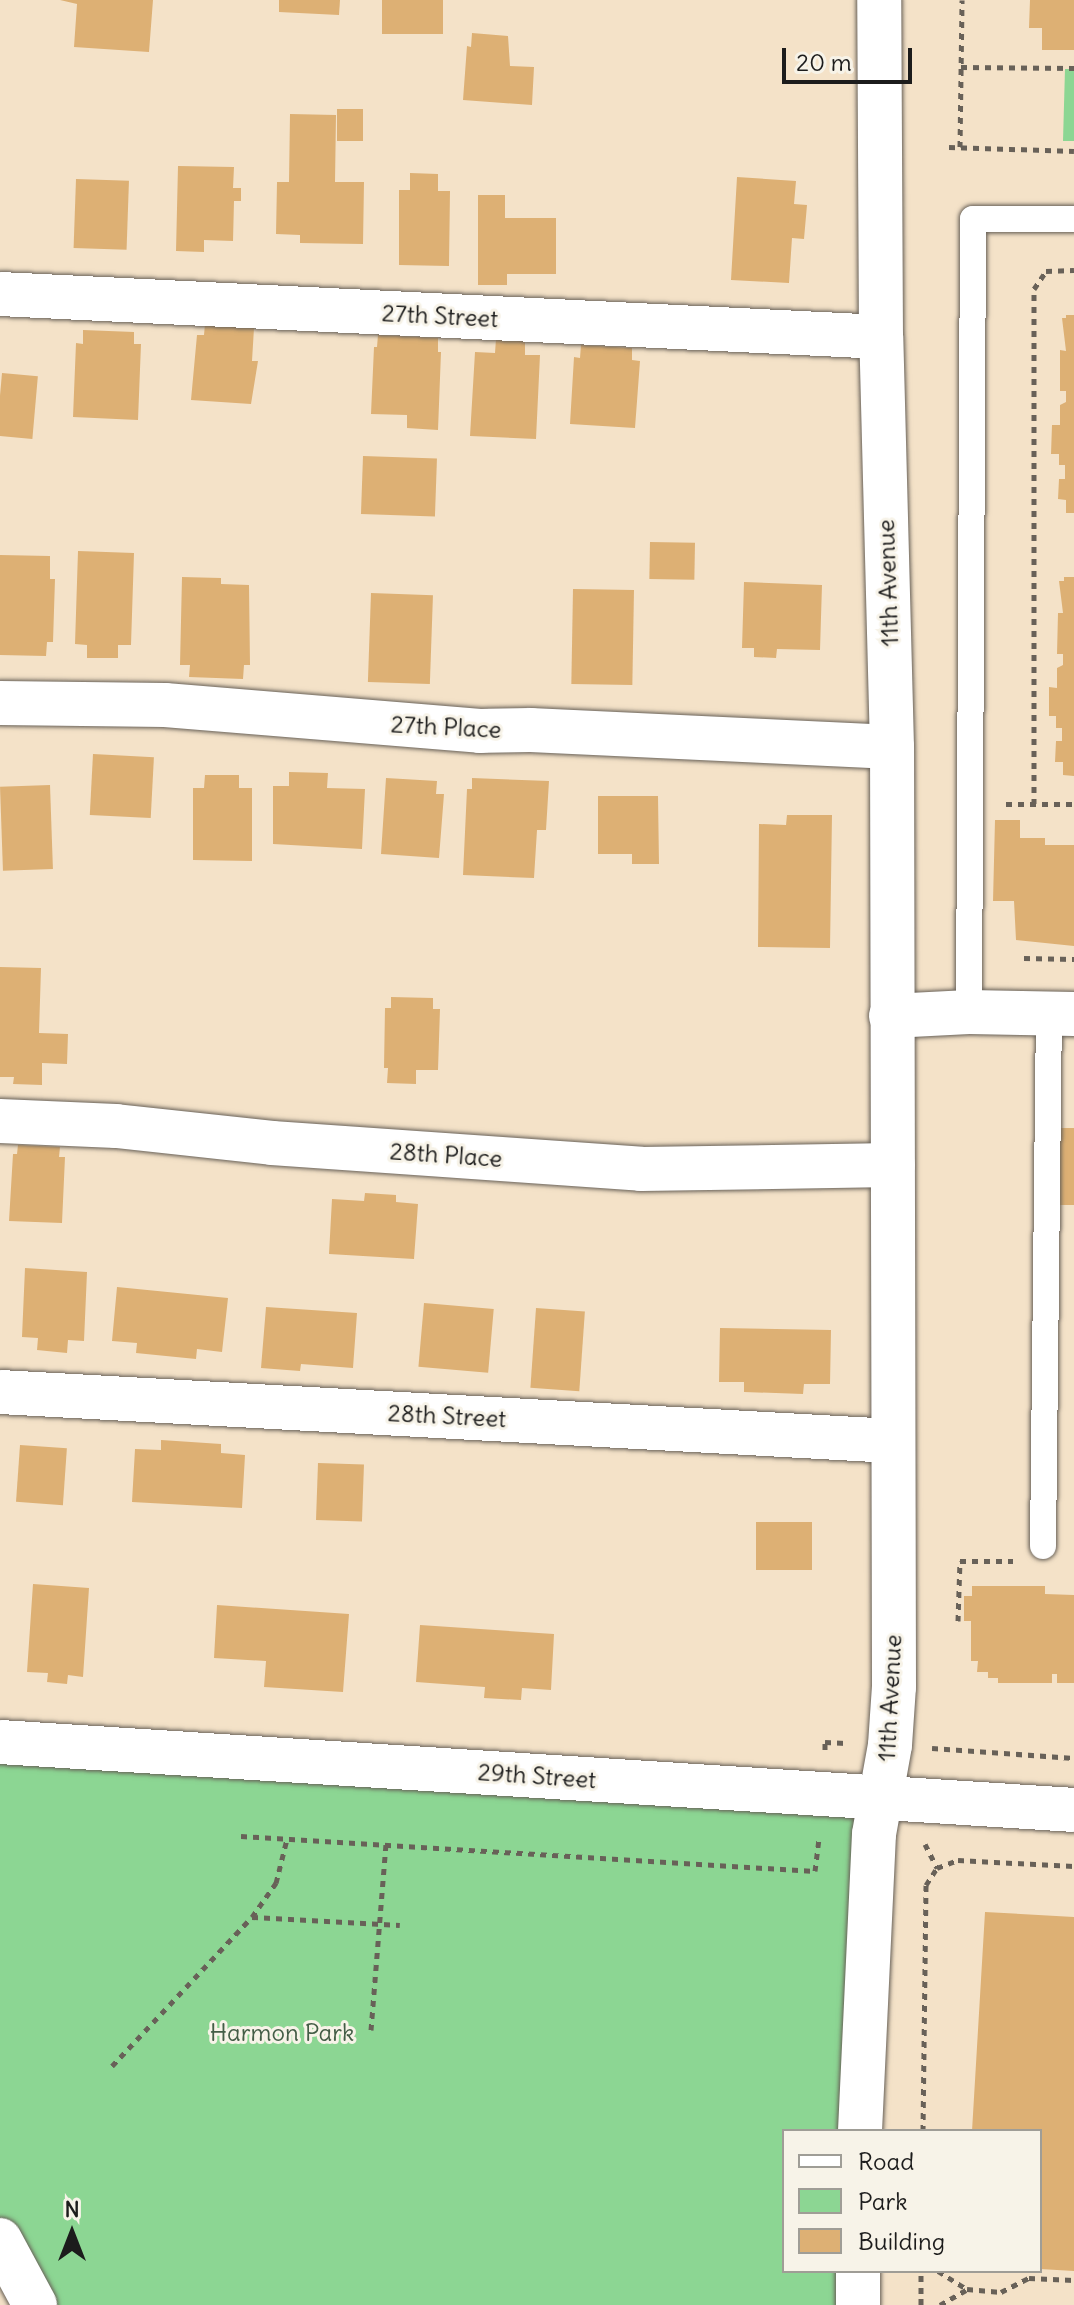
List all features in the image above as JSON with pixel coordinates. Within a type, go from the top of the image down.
[{"type":"street","name":"11th Avenue","points":[[860,2129],[874,1834],[882,1798],[894,1687],[896,1263],[891,1016],[892,747],[881,337],[879,0]]},
{"type":"street","name":"27th Street","points":[[0,294],[881,337]]},
{"type":"street","name":"27th Place","points":[[0,703],[165,705],[480,731],[531,730],[892,747]]},
{"type":"street","points":[[891,1016],[969,1012],[1062,1014]]},
{"type":"street","name":"28th Place","points":[[0,1121],[116,1126],[272,1143],[641,1169],[893,1165]]},
{"type":"street","name":"28th Street","points":[[0,1392],[893,1441]]},
{"type":"street","name":"29th Street","points":[[0,1742],[1074,1810]]},
{"type":"street","points":[[0,2240],[35,2305]]},
{"type":"street","points":[[858,2273],[858,2305]]},
{"type":"lane","points":[[969,1012],[973,219],[1074,219]]},
{"type":"lane","points":[[1043,1546],[1062,1014]]},
{"type":"path","points":[[960,147],[962,0]]},
{"type":"path","points":[[961,67],[1074,68]]},
{"type":"path","points":[[949,147],[1074,151]]},
{"type":"path","points":[[1034,804],[1034,289],[1046,271],[1074,270]]},
{"type":"path","points":[[1006,804],[1074,804]]},
{"type":"path","points":[[1024,958],[1074,959]]},
{"type":"path","points":[[958,1621],[960,1561],[1017,1561]]},
{"type":"path","points":[[112,2066],[252,1917],[276,1883],[287,1839]]},
{"type":"path","points":[[371,2030],[386,1845]]},
{"type":"path","points":[[923,2129],[926,1885],[937,1868],[958,1860],[1074,1866]]},
{"type":"path","points":[[252,1917],[400,1925]]},
{"type":"path","points":[[921,2273],[921,2305]]},
{"type":"path","points":[[941,2273],[967,2289],[1001,2292],[1029,2278],[1074,2280]]},
{"type":"path","points":[[940,2305],[967,2289]]},
{"type":"green space","points":[[1065,69],[1074,69],[1074,141],[1063,141]]},
{"type":"green space","name":"Harmon Park","points":[[0,1747],[882,1798],[860,2129],[782,2129],[782,2273],[858,2273],[858,2305],[35,2305],[0,2241]]},
{"type":"building","points":[[60,0],[153,0],[149,52],[74,47],[77,4]]},
{"type":"building","points":[[279,0],[340,0],[339,15],[279,12]]},
{"type":"building","points":[[382,0],[443,0],[443,34],[382,34]]},
{"type":"building","points":[[1030,0],[1074,0],[1074,50],[1042,50],[1042,28],[1029,28]]},
{"type":"building","points":[[472,33],[508,36],[510,66],[534,67],[532,105],[463,100],[467,46],[471,47]]},
{"type":"building","points":[[337,109],[363,109],[363,141],[337,141]]},
{"type":"building","points":[[290,114],[336,115],[335,182],[364,182],[363,244],[300,243],[300,235],[276,234],[277,182],[289,182]]},
{"type":"building","points":[[178,166],[234,167],[233,188],[241,188],[241,201],[234,201],[233,241],[204,240],[204,252],[176,251]]},
{"type":"building","points":[[410,173],[438,174],[438,191],[450,191],[449,266],[399,265],[399,190],[410,190]]},
{"type":"building","points":[[737,177],[796,181],[794,204],[807,205],[804,239],[792,238],[789,283],[731,280]]},
{"type":"building","points":[[76,179],[129,181],[127,250],[74,248]]},
{"type":"building","points":[[478,195],[505,195],[505,218],[556,218],[556,274],[507,274],[507,285],[478,285]]},
{"type":"building","points":[[1074,315],[1074,513],[1066,513],[1066,500],[1058,499],[1059,479],[1065,479],[1065,465],[1059,465],[1059,454],[1051,454],[1052,425],[1060,425],[1060,405],[1066,402],[1066,391],[1060,391],[1060,350],[1066,351],[1062,318]]},
{"type":"building","points":[[205,324],[254,328],[252,361],[258,361],[251,404],[191,400],[197,335],[204,335]]},
{"type":"building","points":[[83,330],[134,332],[134,344],[141,344],[138,420],[73,417],[76,343],[83,344]]},
{"type":"building","points":[[378,335],[438,338],[438,352],[441,352],[438,430],[407,428],[407,415],[371,414],[374,347],[377,347]]},
{"type":"building","points":[[496,339],[525,341],[525,355],[540,355],[536,439],[470,436],[475,352],[495,353]]},
{"type":"building","points":[[581,345],[632,348],[632,360],[640,361],[635,428],[570,424],[574,357],[580,358]]},
{"type":"building","points":[[2,373],[38,376],[32,439],[0,436]]},
{"type":"building","points":[[363,456],[437,459],[435,517],[361,514]]},
{"type":"building","points":[[650,542],[695,543],[694,580],[649,579]]},
{"type":"building","points":[[78,551],[134,553],[131,645],[118,645],[118,658],[87,658],[87,645],[75,644]]},
{"type":"building","points":[[0,555],[50,556],[50,579],[55,579],[53,642],[47,642],[46,656],[0,655]]},
{"type":"building","points":[[182,577],[221,578],[221,584],[249,585],[250,665],[244,665],[243,679],[189,677],[190,665],[180,665]]},
{"type":"building","points":[[1064,577],[1074,577],[1074,776],[1063,775],[1063,762],[1055,762],[1056,741],[1062,741],[1062,728],[1056,728],[1056,716],[1049,716],[1049,687],[1057,688],[1057,668],[1063,665],[1063,654],[1057,654],[1058,613],[1063,613],[1059,581],[1064,581]]},
{"type":"building","points":[[744,582],[822,585],[820,650],[777,649],[776,658],[754,657],[754,648],[742,648]]},
{"type":"building","points":[[573,589],[634,590],[632,685],[571,684]]},
{"type":"building","points":[[371,593],[433,595],[430,684],[368,682]]},
{"type":"building","points":[[93,754],[154,757],[151,818],[90,815]]},
{"type":"building","points":[[289,772],[328,773],[327,788],[365,789],[362,849],[273,844],[273,786],[289,786]]},
{"type":"building","points":[[205,775],[239,775],[239,788],[252,788],[252,861],[193,860],[193,788],[204,788]]},
{"type":"building","points":[[386,778],[437,781],[436,794],[444,794],[439,858],[381,854]]},
{"type":"building","points":[[472,778],[549,781],[546,830],[537,830],[534,878],[463,875],[467,789],[472,789]]},
{"type":"building","points":[[50,785],[53,869],[3,871],[0,787]]},
{"type":"building","points":[[598,796],[658,796],[659,864],[632,864],[632,854],[598,854]]},
{"type":"building","points":[[787,815],[832,815],[830,948],[758,947],[759,824],[786,825]]},
{"type":"building","points":[[995,820],[1020,820],[1020,838],[1045,838],[1045,845],[1074,845],[1074,946],[1016,940],[1014,901],[993,901]]},
{"type":"building","points":[[0,967],[41,968],[39,1033],[68,1034],[67,1064],[42,1063],[42,1085],[13,1084],[14,1077],[0,1077]]},
{"type":"building","points":[[391,997],[433,998],[433,1009],[440,1009],[438,1070],[416,1070],[416,1084],[387,1083],[388,1068],[384,1068],[385,1008],[391,1008]]},
{"type":"building","points":[[1059,1128],[1074,1128],[1074,1205],[1060,1205],[1058,1196]]},
{"type":"building","points":[[18,1145],[60,1147],[59,1157],[65,1157],[62,1223],[9,1221],[13,1154],[17,1154]]},
{"type":"building","points":[[365,1193],[396,1195],[396,1202],[418,1204],[414,1259],[329,1254],[332,1199],[364,1201]]},
{"type":"building","points":[[25,1268],[87,1272],[84,1341],[68,1340],[67,1353],[37,1350],[38,1338],[22,1337]]},
{"type":"building","points":[[117,1287],[228,1298],[222,1352],[197,1349],[196,1359],[136,1353],[137,1343],[112,1341]]},
{"type":"building","points":[[424,1303],[494,1309],[488,1373],[418,1367]]},
{"type":"building","points":[[266,1307],[357,1313],[353,1368],[301,1364],[300,1371],[261,1368]]},
{"type":"building","points":[[536,1308],[585,1311],[579,1391],[530,1388]]},
{"type":"building","points":[[720,1328],[831,1330],[830,1384],[804,1384],[803,1394],[744,1392],[744,1382],[719,1382]]},
{"type":"building","points":[[161,1440],[221,1444],[221,1453],[245,1455],[242,1508],[132,1502],[135,1449],[161,1450]]},
{"type":"building","points":[[20,1445],[67,1448],[63,1505],[16,1502]]},
{"type":"building","points":[[318,1463],[364,1465],[362,1522],[316,1520]]},
{"type":"building","points":[[756,1522],[812,1522],[812,1570],[756,1570]]},
{"type":"building","points":[[33,1584],[89,1588],[83,1677],[68,1675],[67,1684],[47,1682],[48,1673],[27,1672]]},
{"type":"building","points":[[972,1586],[1045,1586],[1045,1594],[1074,1595],[1074,1683],[1057,1683],[1057,1674],[1052,1674],[1052,1683],[998,1683],[998,1678],[988,1678],[988,1672],[977,1672],[978,1661],[971,1661],[971,1621],[964,1621],[964,1596],[972,1596]]},
{"type":"building","points":[[217,1605],[349,1614],[343,1692],[264,1687],[266,1661],[214,1658]]},
{"type":"building","points":[[420,1625],[554,1634],[551,1690],[522,1688],[521,1700],[484,1698],[485,1687],[416,1682]]},
{"type":"building","points":[[985,1912],[1074,1917],[1074,2271],[1042,2269],[1042,2129],[972,2129]]}]
